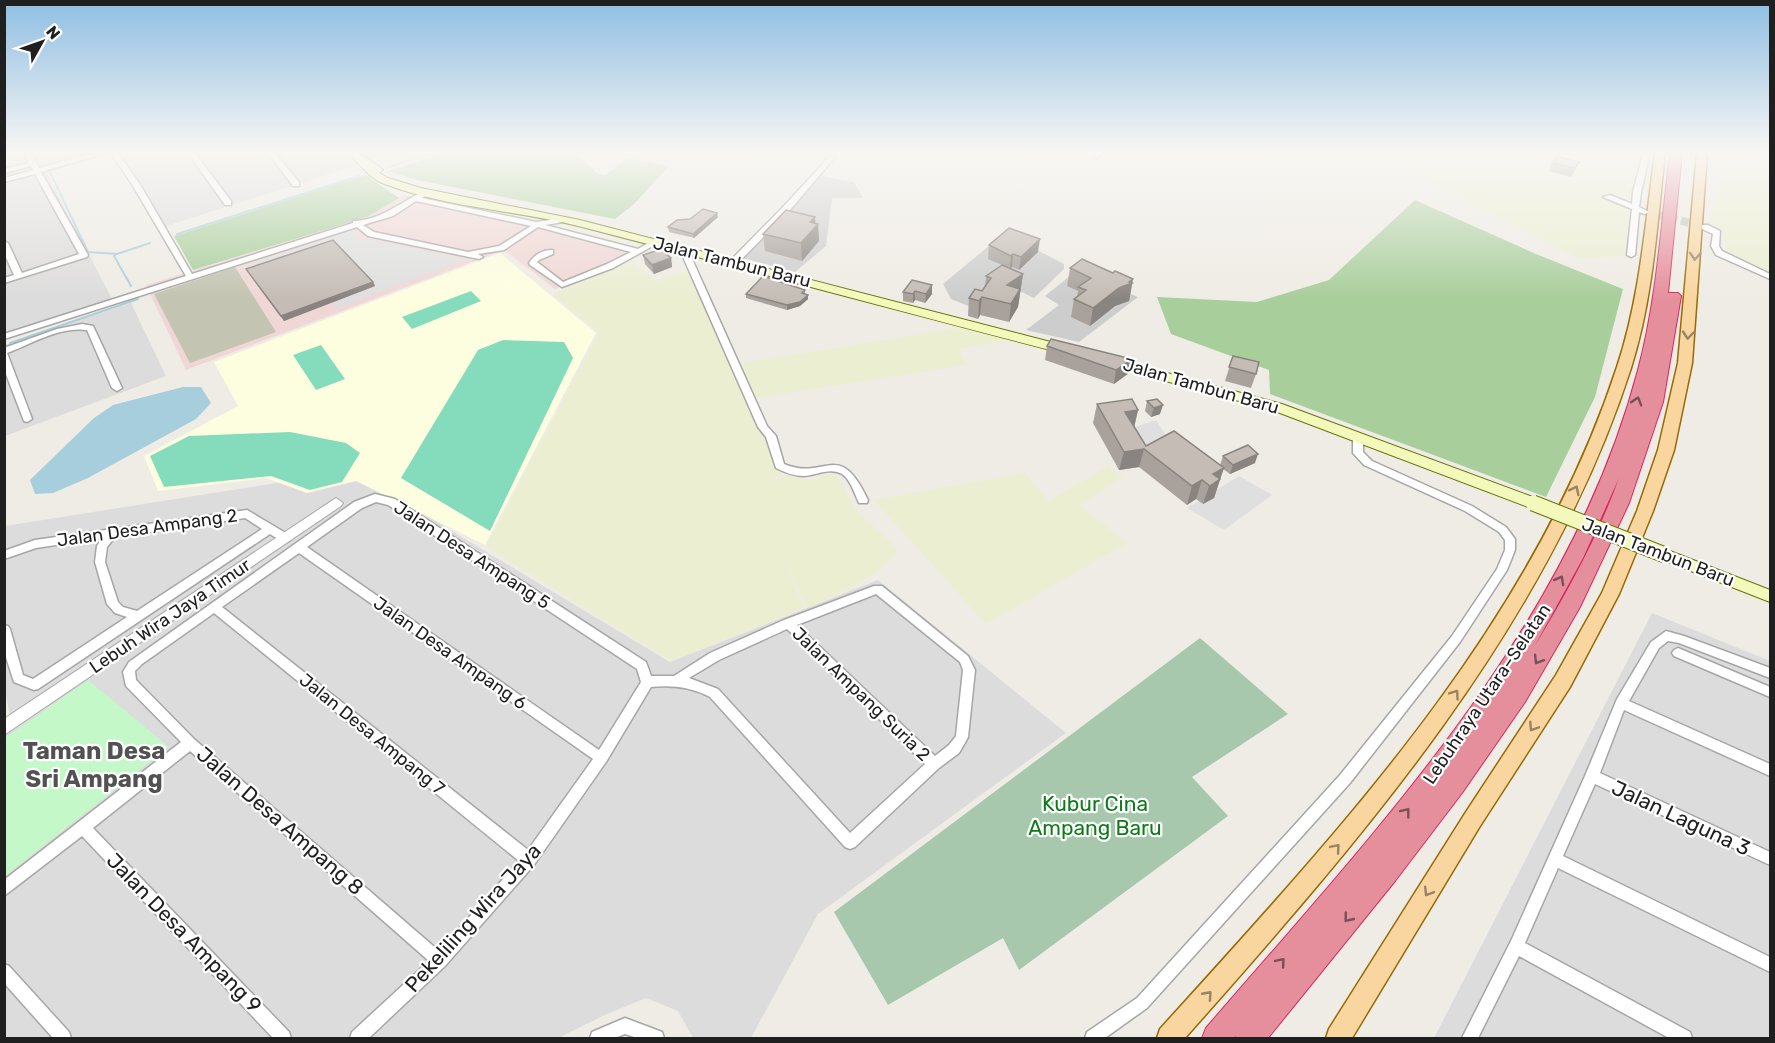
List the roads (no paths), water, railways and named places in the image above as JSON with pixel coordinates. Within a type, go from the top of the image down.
[{"type":"highway","name":"Lebuhraya Utara–Selatan","points":[[1216,1038],[1368,861],[1428,784],[1517,655],[1565,572],[1614,467],[1645,373],[1659,301],[1670,202]]},
{"type":"highway","name":"Lebuhraya Utara–Selatan","points":[[1250,1038],[1384,874],[1488,738],[1535,665],[1583,581],[1631,473],[1660,378],[1672,304],[1681,202]]},
{"type":"main road","name":"Jalan Tambun Baru","points":[[468,202],[579,223],[657,242],[1076,352]]},
{"type":"main road","name":"Jalan Tambun Baru","points":[[500,202],[571,217],[579,223]]},
{"type":"main road","points":[[1169,1038],[1304,886],[1402,766],[1493,641],[1529,580],[1591,458],[1625,366],[1641,296],[1654,202]]},
{"type":"main road","points":[[1338,1038],[1473,819],[1563,681],[1610,594],[1646,511],[1666,450],[1685,363],[1698,202]]},
{"type":"main road","name":"Jalan Tambun Baru","points":[[1097,358],[1249,398],[1358,436],[1770,596]]},
{"type":"street","points":[[4,280],[84,255],[55,202]]},
{"type":"street","points":[[146,202],[190,277]]},
{"type":"street","points":[[365,220],[402,202]]},
{"type":"street","points":[[4,337],[396,212],[410,202]]},
{"type":"street","points":[[454,202],[638,251]]},
{"type":"street","points":[[733,263],[793,202]]},
{"type":"street","points":[[1618,202],[1645,212]]},
{"type":"street","points":[[1631,255],[1637,202]]},
{"type":"street","points":[[529,213],[536,217],[539,224]]},
{"type":"street","points":[[466,253],[483,253],[501,248],[539,224],[561,220]]},
{"type":"street","points":[[356,223],[371,234],[479,257]]},
{"type":"street","points":[[1705,226],[1717,232],[1715,246],[1719,253],[1770,277]]},
{"type":"street","points":[[550,252],[536,258],[533,263],[559,283],[568,284],[657,242]]},
{"type":"street","points":[[4,243],[7,254],[19,276]]},
{"type":"street","points":[[684,250],[763,427],[771,436],[780,466],[792,471],[834,468],[846,470],[856,481],[863,500]]},
{"type":"street","points":[[27,419],[4,353],[71,327],[90,328],[117,388]]},
{"type":"street","points":[[1093,1038],[1142,1003],[1345,778],[1456,639],[1507,560],[1510,539],[1503,527],[1484,516],[1368,463],[1358,453],[1358,436]]},
{"type":"street","name":"Jalan Desa Ampang 5","points":[[128,675],[129,669],[138,661],[358,505],[375,498],[384,499],[642,666],[647,682]]},
{"type":"street","name":"Lebuh Wira Jaya Timur","points":[[7,722],[336,504]]},
{"type":"street","name":"Jalan Desa Ampang 2","points":[[4,555],[35,544],[247,514],[285,538]]},
{"type":"street","points":[[307,523],[321,533]]},
{"type":"street","points":[[4,629],[18,678],[34,685],[270,529]]},
{"type":"street","points":[[111,534],[102,546],[100,562],[113,604],[119,610],[137,616]]},
{"type":"street","name":"Jalan Desa Ampang 6","points":[[300,548],[601,758]]},
{"type":"street","points":[[647,682],[678,680],[714,693],[850,842],[934,764],[954,749],[962,737],[969,670],[964,659],[878,589],[788,623],[697,664],[678,680]]},
{"type":"street","name":"Jalan Desa Ampang 7","points":[[214,607],[529,861]]},
{"type":"street","name":"Jalan Ampang Suria 2","points":[[788,623],[934,764]]},
{"type":"street","points":[[1470,1038],[1516,946],[1592,776],[1621,703],[1655,645],[1666,636],[1680,639],[1770,674]]},
{"type":"street","points":[[1677,653],[1770,692]]},
{"type":"street","name":"Jalan Desa Ampang 8","points":[[128,675],[130,682],[190,743],[440,961]]},
{"type":"street","name":"Pekeliling Wira Jaya","points":[[358,1038],[440,961],[529,861],[601,758],[647,682]]},
{"type":"street","points":[[1621,703],[1770,770]]},
{"type":"street","points":[[4,888],[84,828],[190,743]]},
{"type":"street","name":"Jalan Laguna 3","points":[[1592,776],[1770,859]]},
{"type":"street","name":"Jalan Desa Ampang 9","points":[[84,828],[284,1038]]},
{"type":"street","points":[[1555,859],[1770,965]]},
{"type":"street","points":[[1516,946],[1684,1038]]},
{"type":"street","points":[[4,971],[63,1038]]},
{"type":"street","points":[[598,1038],[625,1026],[656,1038]]},
{"type":"water","points":[[183,387],[201,387],[211,403],[196,419],[88,478],[53,493],[35,494],[30,480],[94,418],[113,405]]},
{"type":"waterway","points":[[64,202],[88,252],[117,254],[150,243]]},
{"type":"waterway","points":[[177,234],[278,202]]},
{"type":"waterway","points":[[116,254],[114,256],[131,286]]},
{"type":"waterway","points":[[10,343],[138,299]]},
{"type":"tunnel","points":[[1646,212],[1703,226]]},
{"type":"district","name":"Taman Desa Sri Ampang","points":[[94,765]]},
{"type":"park label","name":"Kubur Cina Ampang Baru","points":[[1095,816]]}]
